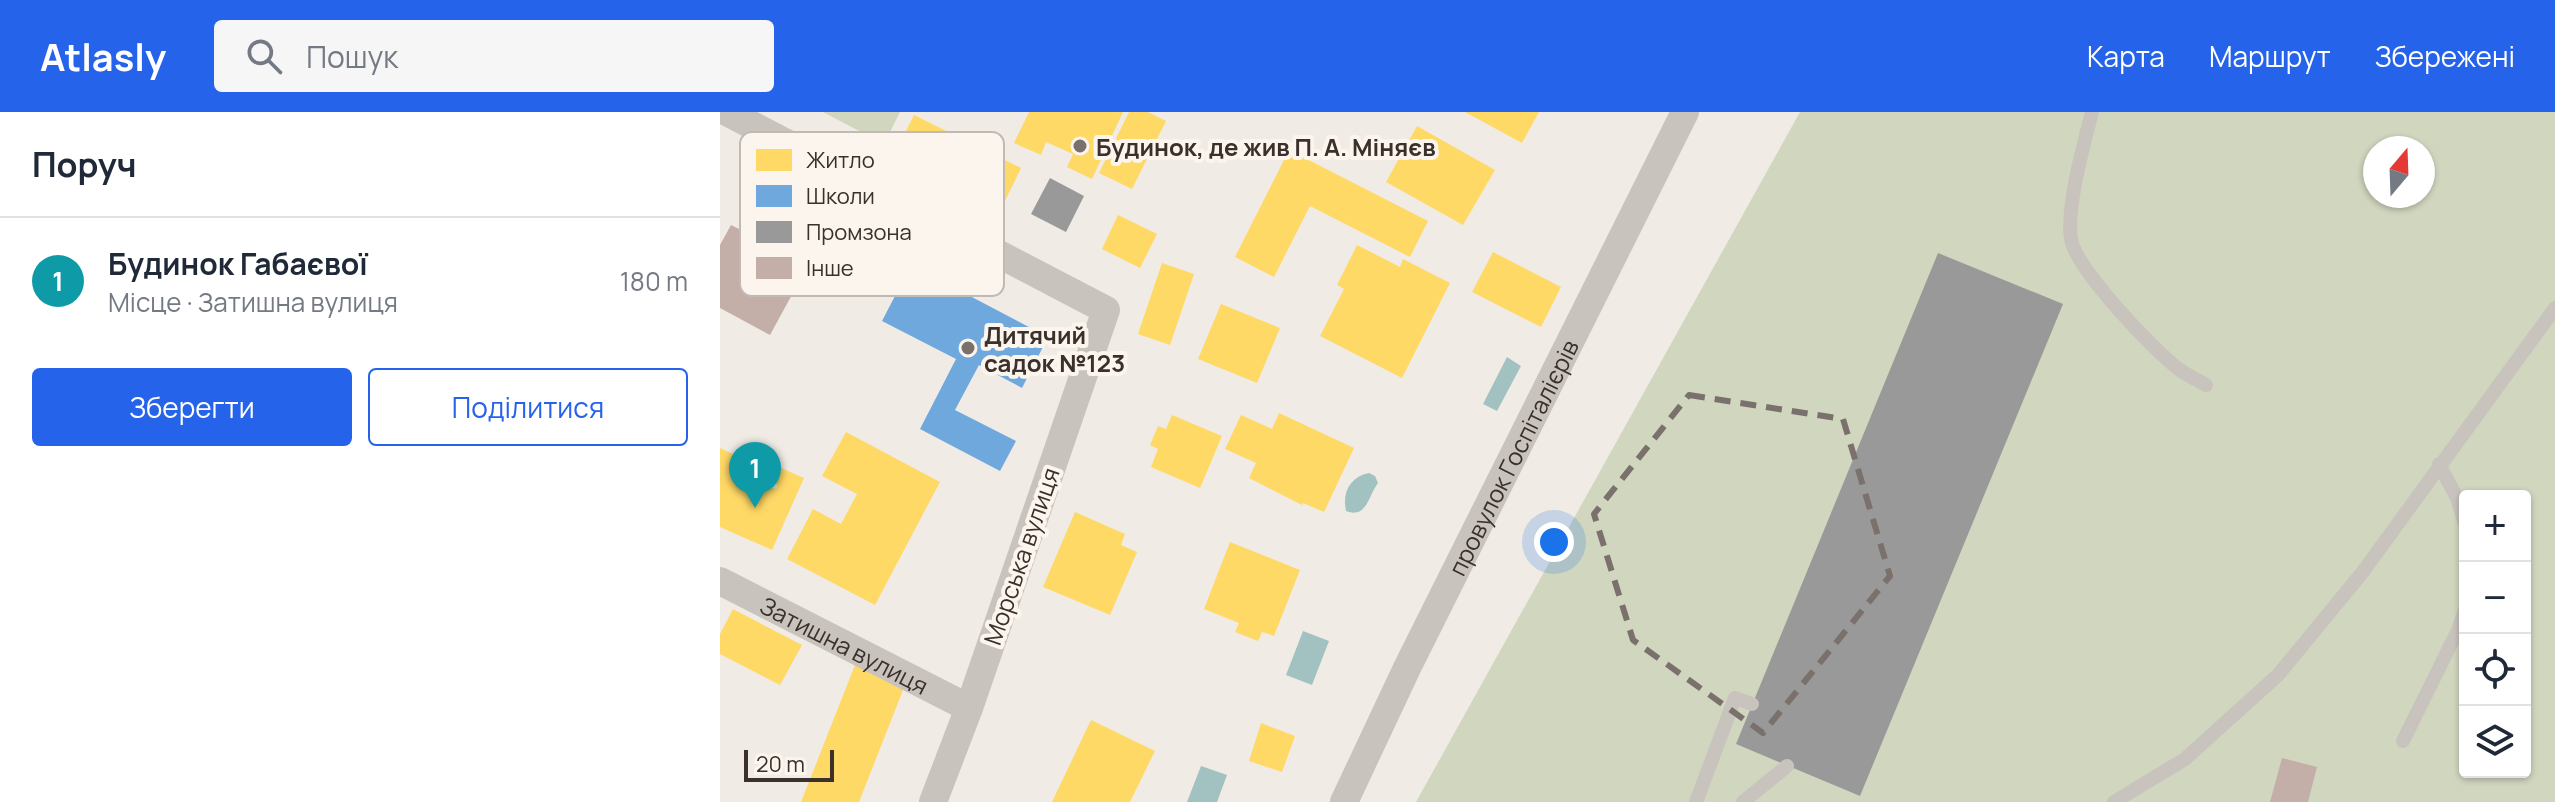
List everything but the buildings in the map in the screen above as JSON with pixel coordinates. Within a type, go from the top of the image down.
[{"type":"street","name":"Морська вулиця","points":[[727,112],[765,132]]},
{"type":"street","name":"провулок Госпіталієрів","points":[[1344,802],[1414,654],[1685,112]]},
{"type":"street","name":"Морська вулиця","points":[[933,802],[969,708],[1106,310],[1004,257]]},
{"type":"street","name":"Затишна вулиця","points":[[720,581],[969,708]]},
{"type":"lane","points":[[2092,112],[2072,206],[2071,240],[2085,269],[2106,296],[2180,370],[2206,385]]},
{"type":"lane","points":[[2114,802],[2185,759],[2278,675],[2362,573],[2555,308]]},
{"type":"lane","points":[[2439,464],[2459,504]]},
{"type":"lane","points":[[2403,741],[2459,627]]},
{"type":"lane","points":[[1696,802],[1735,698],[1752,704]]},
{"type":"lane","points":[[1743,802],[1787,766]]},
{"type":"highlighted area","points":[[1689,395],[1843,419],[1890,576],[1763,733],[1633,640],[1594,514]]},
{"type":"green space","points":[[823,112],[900,112],[890,132],[861,132]]},
{"type":"green space","points":[[1800,112],[2555,112],[2555,802],[1416,802]]},
{"type":"water","points":[[1507,357],[1521,366],[1497,411],[1483,404]]},
{"type":"water","points":[[1369,473],[1375,476],[1378,483],[1366,505],[1358,512],[1346,511],[1345,498],[1349,486]]},
{"type":"water","points":[[1303,631],[1329,641],[1312,685],[1286,675]]},
{"type":"water","points":[[1201,766],[1227,775],[1217,802],[1187,802]]},
{"type":"place","name":"Будинок, де жив П. А. Міняєв","points":[[1080,146]]},
{"type":"place","name":"Дитячий садок №123","points":[[968,348]]},
{"type":"place","name":"Будинок Габаєвої","points":[[755,508]]}]
